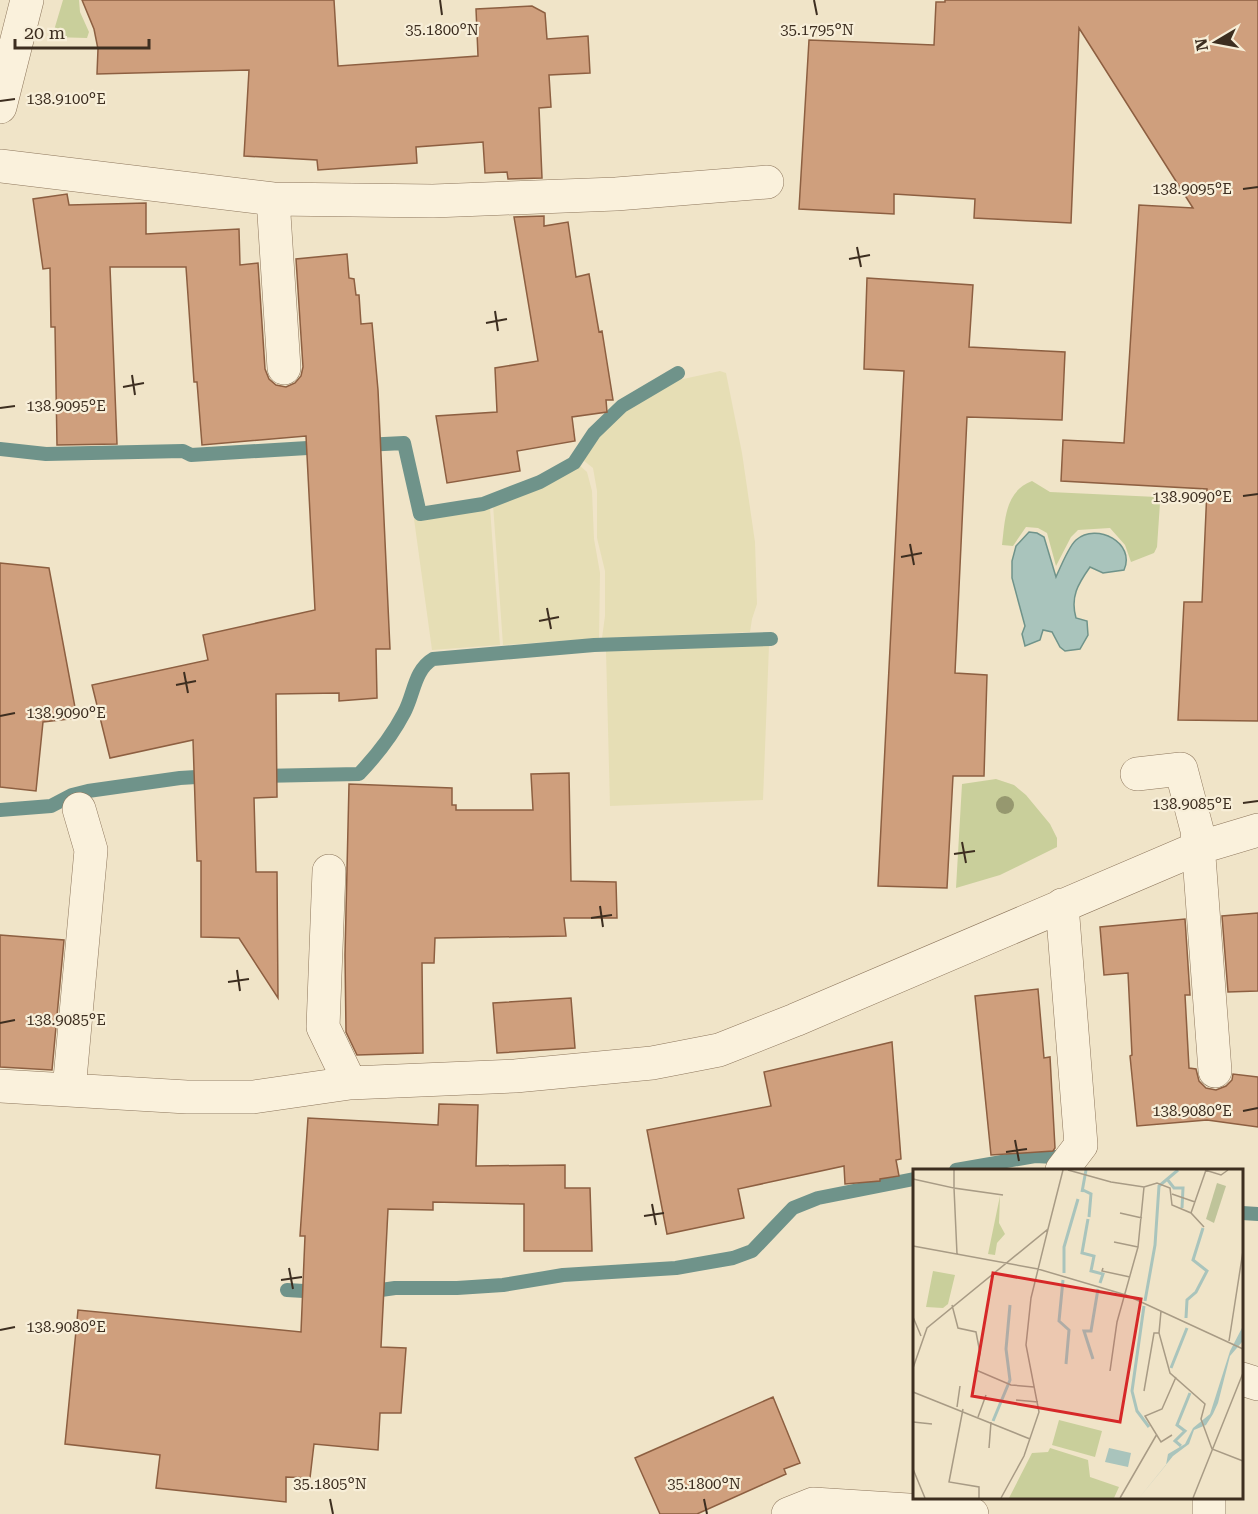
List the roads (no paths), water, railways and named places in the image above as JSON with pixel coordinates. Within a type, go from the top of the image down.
[{"type":"street","points":[[0,107],[27,0]]},
{"type":"street","points":[[0,166],[273,199],[433,201],[616,194],[767,182]]},
{"type":"street","points":[[273,199],[284,368]]},
{"type":"street","points":[[1137,774],[1181,769],[1197,830],[1215,1071]]},
{"type":"street","points":[[69,1090],[91,850],[79,809]]},
{"type":"street","points":[[0,1086],[187,1097],[253,1097],[350,1083],[515,1076],[652,1063],[719,1050],[795,1020],[1198,848],[1258,830]]},
{"type":"street","points":[[328,871],[323,1027],[350,1083]]},
{"type":"street","points":[[1062,905],[1081,1145],[1063,1169]]},
{"type":"street","points":[[1243,1380],[1258,1384]]},
{"type":"street","points":[[988,1514],[991,1499]]},
{"type":"street","points":[[788,1514],[813,1504],[972,1514]]},
{"type":"water","points":[[1029,532],[1044,537],[1056,577],[1070,547],[1085,535],[1104,534],[1120,544],[1125,551],[1124,570],[1103,573],[1090,567],[1079,585],[1074,610],[1076,618],[1087,621],[1088,635],[1080,649],[1065,651],[1060,647],[1052,632],[1043,630],[1040,640],[1025,646],[1022,634],[1025,626],[1012,578],[1012,561],[1016,546]]},
{"type":"waterway","points":[[364,445],[404,443],[420,514],[483,504],[540,482],[574,463],[594,433],[622,406],[678,373]]},
{"type":"waterway","points":[[0,449],[46,454],[183,451],[191,455],[324,447]]},
{"type":"waterway","points":[[259,776],[359,774],[394,730],[407,706],[418,676],[433,659],[594,645],[771,639]]},
{"type":"waterway","points":[[0,810],[51,806],[72,795],[88,791],[180,778],[213,776]]},
{"type":"waterway","points":[[962,1169],[1035,1156],[1055,1157],[1067,1164]]},
{"type":"waterway","points":[[367,1292],[395,1288],[503,1285],[563,1275],[676,1268],[733,1258],[752,1251],[793,1208],[818,1198],[913,1179]]},
{"type":"waterway","points":[[1243,1213],[1258,1214]]},
{"type":"waterway","points":[[287,1290],[321,1292]]}]
